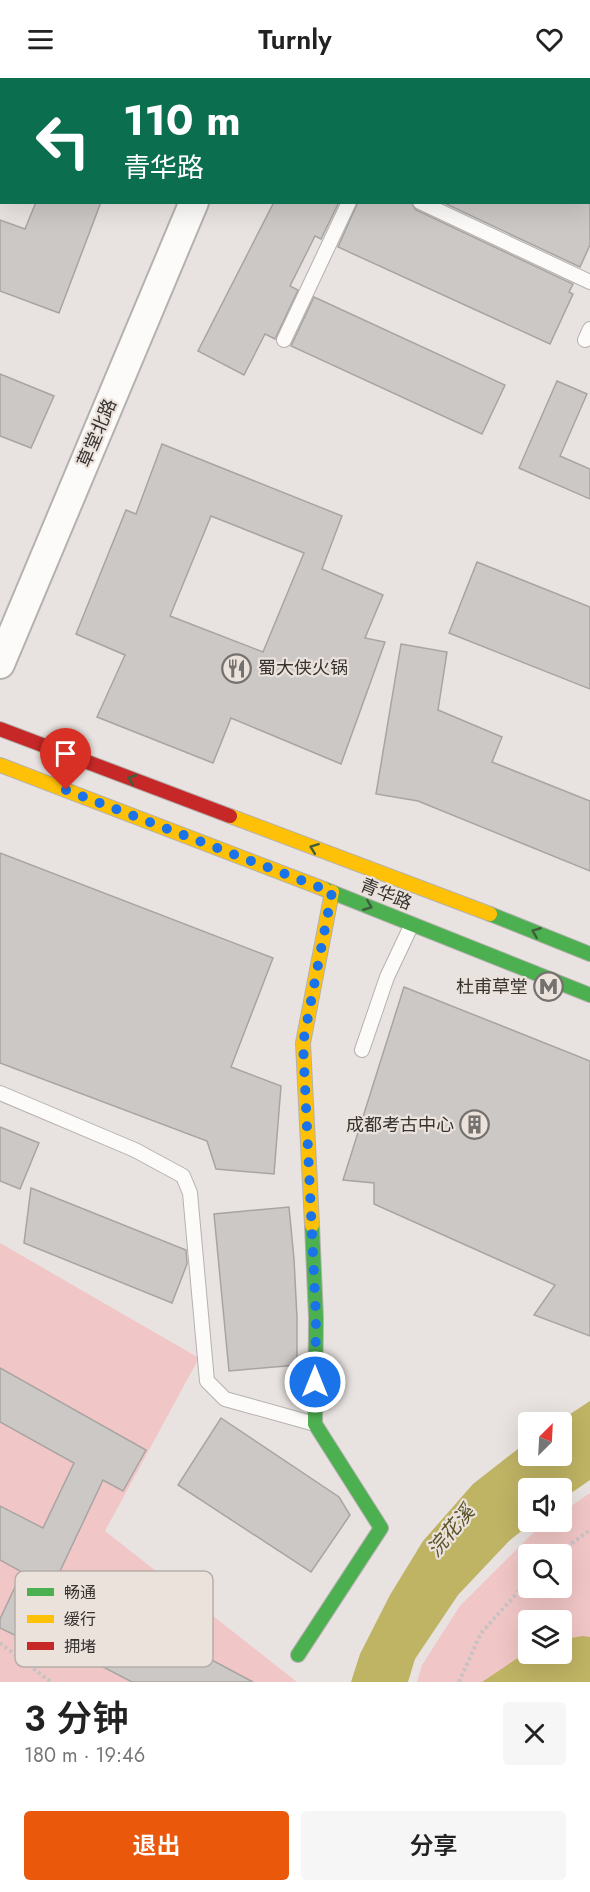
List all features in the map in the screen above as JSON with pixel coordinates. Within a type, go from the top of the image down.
[{"type":"main road","name":"青华路","points":[[0,729],[590,954]]},
{"type":"main road","name":"青华路","points":[[0,765],[332,892],[590,995]]},
{"type":"main road","points":[[298,1655],[381,1528],[315,1424],[316,1318],[303,1043],[332,892]]},
{"type":"street","name":"草堂北路","points":[[0,664],[193,204]]},
{"type":"lane","points":[[284,340],[348,204]]},
{"type":"lane","points":[[424,204],[590,282]]},
{"type":"lane","points":[[362,1050],[387,977],[412,924]]},
{"type":"lane","points":[[0,1093],[135,1150],[183,1176],[190,1193],[207,1381],[225,1399],[315,1424]]},
{"type":"path","points":[[571,1544],[590,1530]]},
{"type":"path","points":[[459,1682],[481,1633],[518,1592]]},
{"type":"path","points":[[0,1643],[15,1654]]},
{"type":"path","points":[[31,1667],[51,1682]]},
{"type":"shaded area","points":[[0,1243],[199,1358],[105,1531],[156,1571],[15,1571],[15,1667],[213,1667],[213,1616],[297,1682],[0,1682]]},
{"type":"shaded area","points":[[590,1493],[590,1682],[417,1682],[422,1665],[460,1606],[518,1548],[518,1598],[572,1598],[572,1544],[522,1544],[534,1532],[572,1532],[572,1505]]},
{"type":"water","name":"浣花溪","points":[[590,1401],[590,1480],[572,1492],[572,1478],[518,1478],[518,1532],[520,1532],[458,1595],[415,1659],[408,1682],[351,1682],[360,1654],[390,1595],[423,1541],[473,1484],[518,1449],[518,1466],[572,1466],[572,1413]]},
{"type":"water","points":[[590,1637],[590,1682],[482,1682],[518,1658],[518,1664],[572,1664],[572,1638]]},
{"type":"building","points":[[35,204],[100,204],[59,313],[0,291],[0,220],[25,229]]},
{"type":"building","points":[[273,204],[338,204],[321,239],[315,236],[290,286],[298,290],[275,339],[265,334],[244,375],[198,351]]},
{"type":"building","points":[[357,204],[412,204],[416,210],[573,284],[569,292],[573,294],[550,344],[338,247]]},
{"type":"building","points":[[446,204],[590,204],[590,245],[580,267]]},
{"type":"building","points":[[314,297],[505,385],[482,434],[291,346]]},
{"type":"building","points":[[0,374],[54,396],[31,448],[0,436]]},
{"type":"building","points":[[557,381],[587,394],[560,456],[590,469],[590,499],[519,468]]},
{"type":"building","points":[[162,444],[342,516],[322,569],[383,595],[365,638],[385,642],[341,764],[231,718],[213,763],[97,717],[125,655],[76,634],[126,510],[136,514]],"holes":[[[211,516],[304,553],[263,652],[170,616]]]},
{"type":"building","points":[[477,562],[590,607],[590,689],[449,633]]},
{"type":"building","points":[[401,644],[447,652],[438,710],[502,737],[492,762],[590,801],[590,871],[418,801],[376,794]]},
{"type":"building","points":[[0,853],[273,958],[231,1067],[281,1086],[274,1174],[216,1169],[207,1141],[0,1063]]},
{"type":"building","name":"成都考古中心","points":[[404,987],[590,1061],[590,1336],[534,1315],[555,1285],[374,1204],[374,1183],[343,1180]]},
{"type":"building","points":[[0,1127],[39,1143],[20,1189],[0,1181]]},
{"type":"building","points":[[31,1188],[186,1250],[187,1264],[172,1303],[24,1243]]},
{"type":"building","points":[[289,1207],[297,1318],[297,1365],[229,1371],[214,1214]]},
{"type":"building","points":[[0,1368],[146,1450],[123,1491],[103,1480],[60,1571],[20,1571],[0,1560],[0,1506],[43,1528],[74,1463],[0,1422]]},
{"type":"building","points":[[221,1418],[339,1497],[350,1515],[311,1572],[178,1485]]},
{"type":"building","points":[[15,1587],[15,1635],[0,1628],[0,1619]]},
{"type":"building","points":[[213,1661],[253,1682],[132,1682],[103,1667],[213,1667]]},
{"type":"traffic: fast","points":[[324,889],[590,995]]},
{"type":"traffic: fast","points":[[490,914],[590,954]]},
{"type":"traffic: fast","points":[[298,1655],[381,1528],[315,1424],[316,1318],[312,1225]]},
{"type":"traffic: slow","points":[[0,765],[324,889]]},
{"type":"traffic: slow","points":[[230,816],[490,914]]},
{"type":"traffic: slow","points":[[312,1225],[303,1043],[332,892]]},
{"type":"traffic: jam","points":[[0,729],[230,816]]},
{"type":"place","name":"蜀大侠火锅","points":[[237,668]]},
{"type":"place","name":"杜甫草堂","points":[[549,987]]},
{"type":"place","name":"成都考古中心","points":[[475,1125]]},
{"type":"route","points":[[66,790],[332,892],[303,1043],[316,1318],[315,1382]]}]
